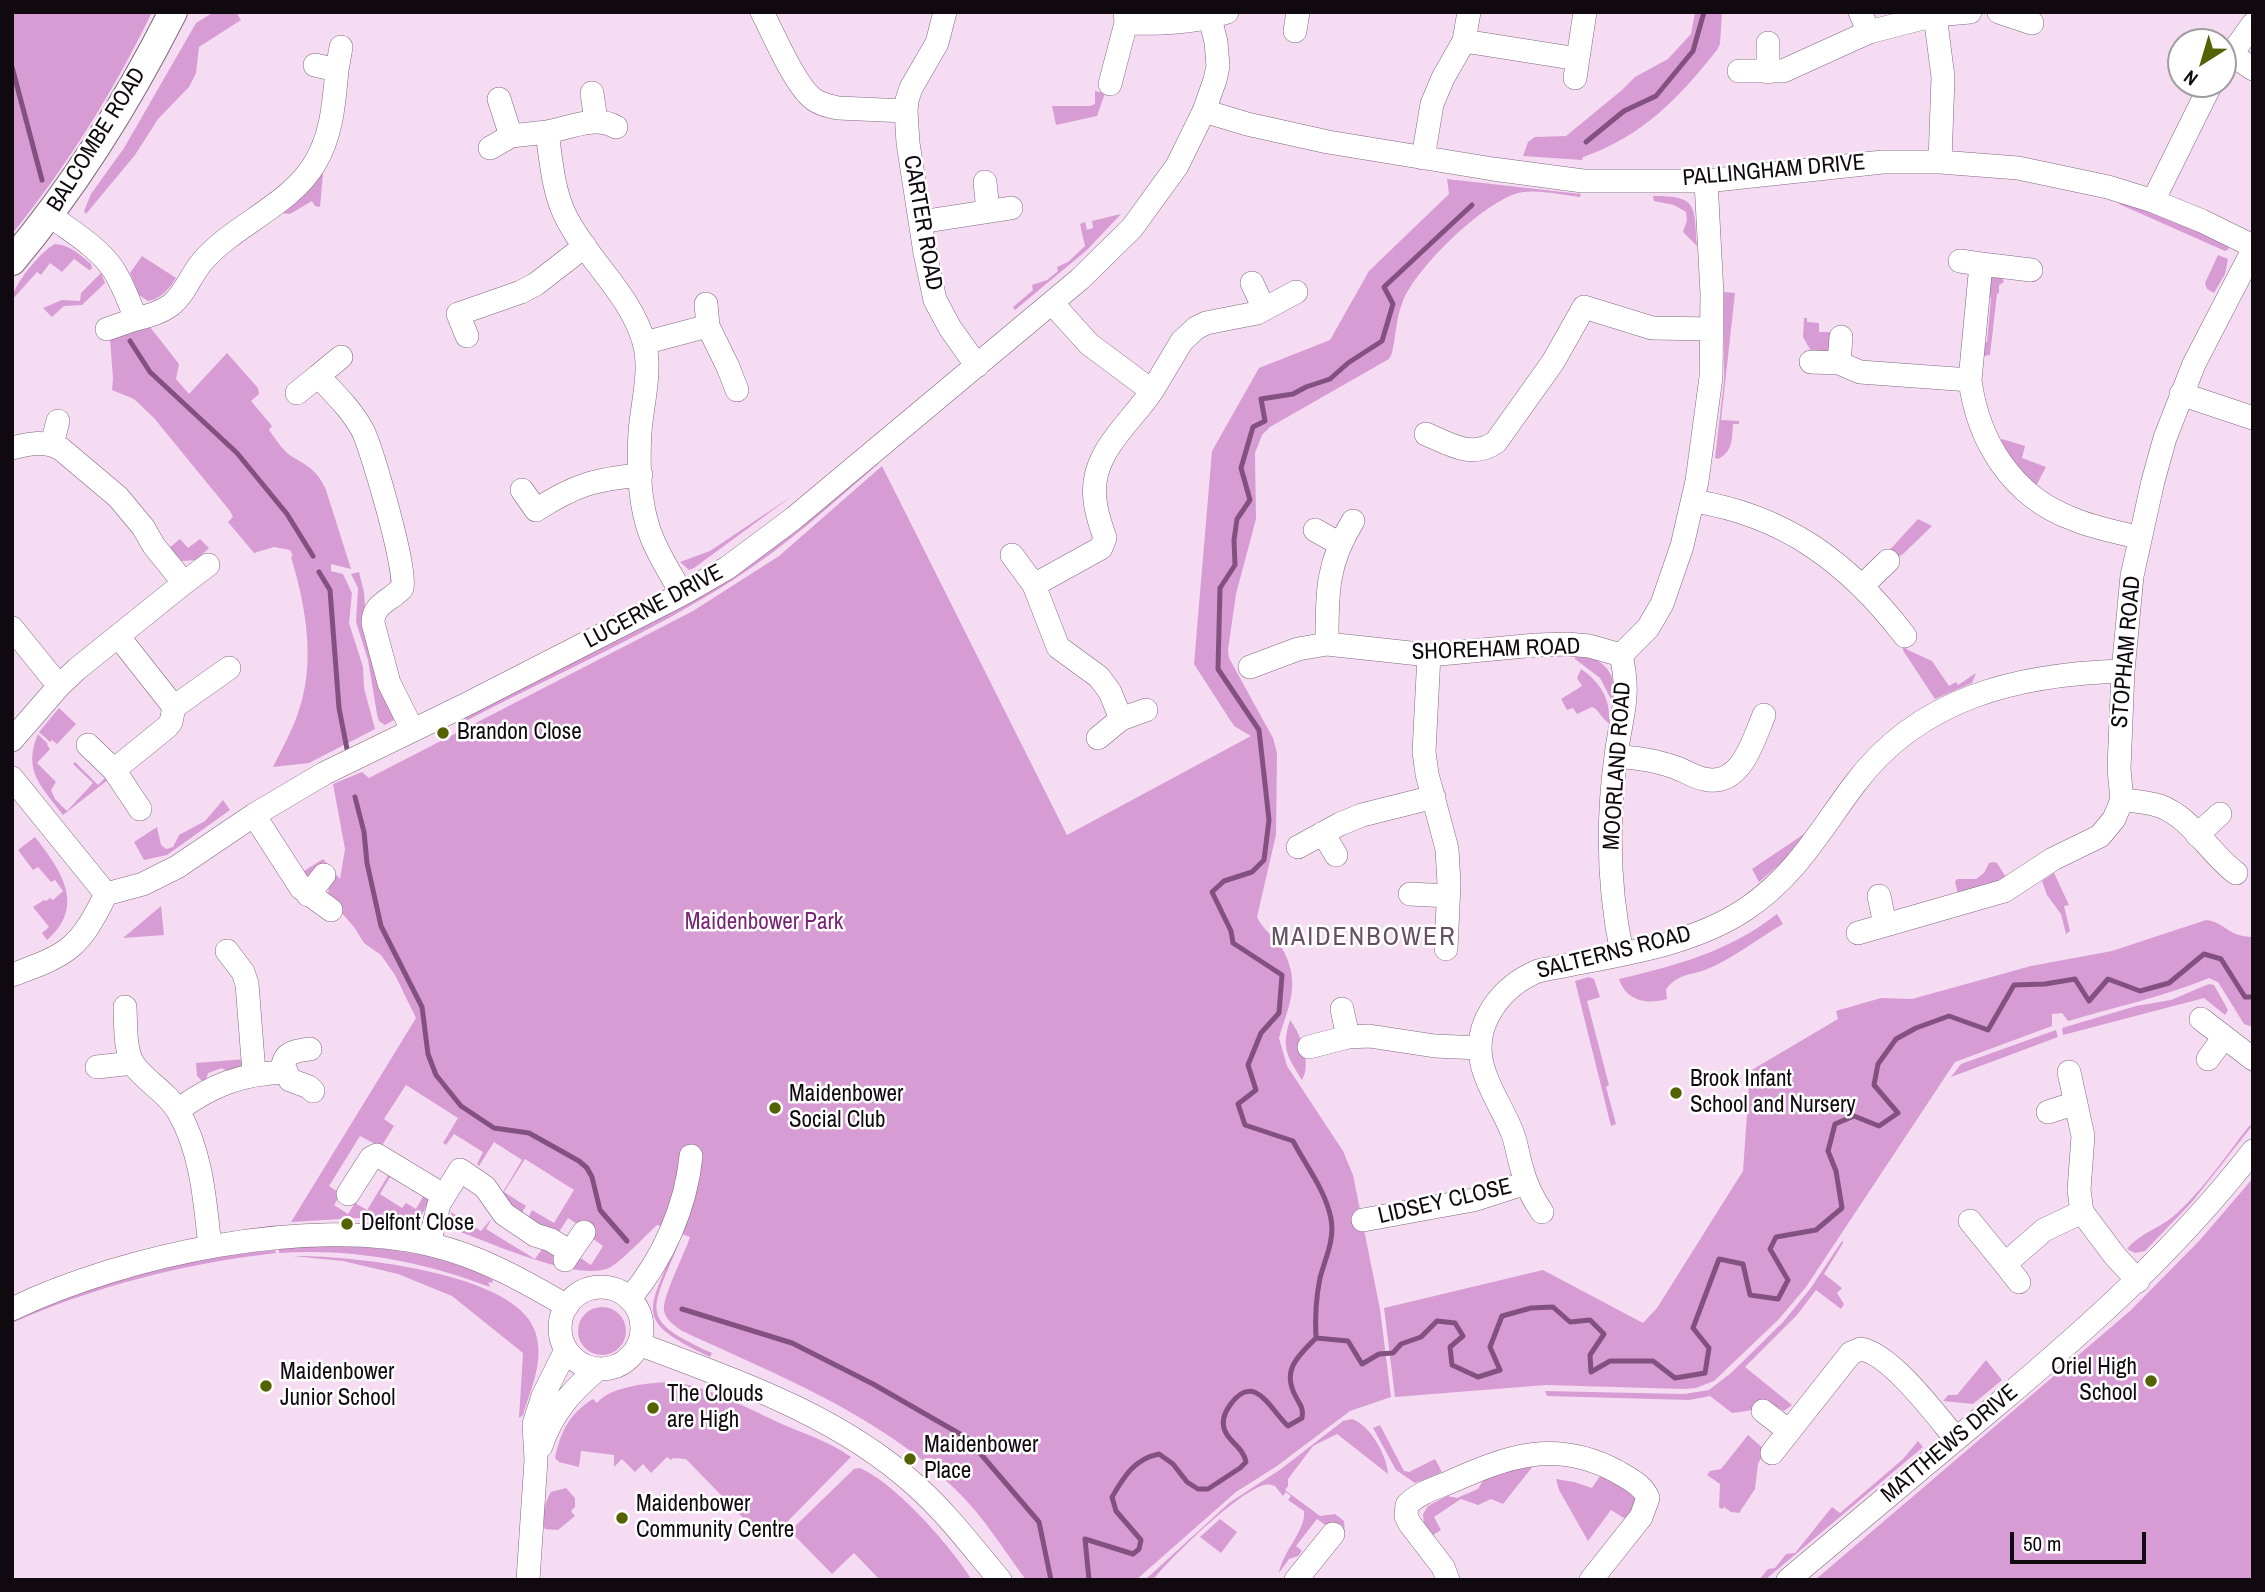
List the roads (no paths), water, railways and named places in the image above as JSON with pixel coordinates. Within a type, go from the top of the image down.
[{"type":"main road","name":"BALCOMBE ROAD","points":[[12,261],[51,216],[102,140],[173,12]]},
{"type":"street","points":[[762,12],[801,85],[813,99],[838,108],[905,111]]},
{"type":"street","name":"CARTER ROAD","points":[[944,12],[937,43],[911,88],[905,111],[920,222],[935,300],[950,328],[977,366]]},
{"type":"street","points":[[1423,158],[1434,97],[1464,41],[1469,12]]},
{"type":"street","points":[[1464,41],[1576,68],[1585,12]]},
{"type":"street","points":[[1740,71],[1791,69],[1865,22],[1969,12]]},
{"type":"street","points":[[1999,12],[2032,23]]},
{"type":"street","points":[[1110,84],[1125,18],[1161,24],[1218,15]]},
{"type":"street","name":"LUCERNE DRIVE","points":[[106,894],[143,884],[177,867],[254,815],[325,773],[682,594],[727,568],[779,530],[1052,303],[1101,260],[1132,228],[1177,166],[1204,111],[1216,80],[1218,15]]},
{"type":"street","points":[[1935,15],[1943,77],[1940,162]]},
{"type":"street","points":[[2237,46],[2253,24]]},
{"type":"street","points":[[1768,43],[1768,72]]},
{"type":"street","points":[[107,328],[162,311],[172,304],[210,253],[295,187],[310,172],[327,137],[334,101],[326,67],[341,47]]},
{"type":"street","points":[[490,148],[511,136],[606,124],[592,93]]},
{"type":"street","points":[[2153,201],[2204,98]]},
{"type":"street","points":[[499,99],[511,136]]},
{"type":"street","name":"PALLINGHAM DRIVE","points":[[1204,111],[1273,131],[1423,158],[1583,181],[1706,181],[1883,162],[1940,162],[2018,168],[2108,187],[2153,201],[2202,221],[2253,248]]},
{"type":"street","points":[[547,132],[558,197],[573,230],[618,291],[644,343],[646,366],[640,433],[646,519],[651,536],[682,594]]},
{"type":"street","name":"MOORLAND ROAD","points":[[1622,953],[1611,884],[1610,834],[1616,755],[1627,698],[1621,655],[1648,628],[1662,604],[1682,546],[1693,501],[1711,377],[1712,329],[1706,181]]},
{"type":"street","points":[[985,182],[988,211]]},
{"type":"street","points":[[920,222],[1011,208]]},
{"type":"street","points":[[51,216],[108,262],[121,281],[136,319]]},
{"type":"street","points":[[467,336],[454,305],[521,292],[536,284],[585,246]]},
{"type":"street","name":"STOPHAM ROAD","points":[[2122,800],[2119,769],[2123,671],[2132,576],[2156,470],[2181,394],[2196,359],[2253,248]]},
{"type":"street","points":[[2031,270],[1970,262],[1970,380],[1977,416],[1990,449],[2001,466],[2022,488],[2054,511],[2071,519],[2140,538]]},
{"type":"street","points":[[1252,283],[1264,309]]},
{"type":"street","points":[[1034,586],[1095,552],[1104,544],[1105,538],[1094,498],[1099,463],[1111,442],[1152,391],[1182,341],[1206,323],[1248,315],[1296,292]]},
{"type":"street","points":[[1426,434],[1454,459],[1496,442],[1553,362],[1576,302],[1652,328],[1712,329]]},
{"type":"street","points":[[1052,303],[1089,344],[1152,391]]},
{"type":"street","points":[[644,343],[707,315],[737,390]]},
{"type":"street","points":[[1839,363],[1841,337]]},
{"type":"street","points":[[297,393],[341,357]]},
{"type":"street","points":[[1811,362],[1839,363],[1860,372],[1970,380]]},
{"type":"street","points":[[318,376],[350,411],[362,430],[400,559],[404,578],[402,587],[379,606],[373,623],[388,683],[412,729]]},
{"type":"street","points":[[2181,394],[2253,418]]},
{"type":"street","points":[[52,444],[58,421]]},
{"type":"street","points":[[12,448],[42,443],[61,449],[118,497],[144,527],[154,546],[184,583]]},
{"type":"street","points":[[522,490],[531,514],[559,495],[581,485],[608,478],[641,475]]},
{"type":"street","points":[[1693,501],[1746,512],[1813,547],[1862,586],[1905,636]]},
{"type":"street","points":[[1327,644],[1328,581],[1340,544],[1353,521]]},
{"type":"street","points":[[1315,530],[1340,544]]},
{"type":"street","points":[[1012,555],[1034,586],[1058,646],[1099,677],[1110,692],[1121,719]]},
{"type":"street","points":[[1862,586],[1888,561]]},
{"type":"street","points":[[12,740],[59,686],[208,565]]},
{"type":"street","points":[[12,628],[59,686]]},
{"type":"street","points":[[118,636],[174,707]]},
{"type":"street","name":"SHOREHAM ROAD","points":[[1250,667],[1298,649],[1327,644],[1429,655],[1567,644],[1589,646],[1621,655]]},
{"type":"street","points":[[1429,655],[1424,752],[1447,849],[1447,949]]},
{"type":"street","points":[[114,770],[167,727],[171,722],[174,707],[229,668]]},
{"type":"street","name":"SALTERNS ROAD","points":[[1542,1212],[1526,1183],[1513,1134],[1489,1084],[1480,1048],[1489,1015],[1496,1002],[1516,982],[1538,971],[1665,944],[1728,919],[1763,895],[1793,869],[1854,784],[1906,733],[1940,711],[1983,693],[2035,678],[2123,671]]},
{"type":"street","points":[[1098,738],[1121,719],[1146,709]]},
{"type":"street","points":[[1616,755],[1659,762],[1702,779],[1722,779],[1743,763],[1764,715]]},
{"type":"street","points":[[88,745],[114,770],[140,809]]},
{"type":"street","points":[[12,778],[106,894],[91,925],[72,948],[12,975]]},
{"type":"street","points":[[1298,847],[1362,816],[1434,797]]},
{"type":"street","points":[[1858,933],[2004,891],[2053,859],[2100,836],[2114,819],[2122,800],[2161,806],[2185,821],[2215,856],[2235,873]]},
{"type":"street","points":[[2197,835],[2220,814]]},
{"type":"street","points":[[254,815],[308,895],[331,910]]},
{"type":"street","points":[[1323,833],[1336,855]]},
{"type":"street","points":[[308,895],[324,875]]},
{"type":"street","points":[[1410,894],[1448,896]]},
{"type":"street","points":[[1879,896],[1885,924]]},
{"type":"street","points":[[227,951],[243,972],[247,984],[254,1073]]},
{"type":"street","points":[[125,1007],[133,1063],[177,1110],[188,1133],[201,1177],[210,1247]]},
{"type":"street","points":[[1342,1009],[1348,1037]]},
{"type":"street","points":[[2201,1019],[2253,1059]]},
{"type":"street","points":[[1309,1047],[1348,1037],[1384,1037],[1435,1046],[1480,1048]]},
{"type":"street","points":[[2208,1059],[2224,1037]]},
{"type":"street","points":[[310,1049],[287,1056],[283,1064],[284,1072],[290,1080],[313,1091]]},
{"type":"street","points":[[97,1067],[133,1063]]},
{"type":"street","points":[[177,1110],[214,1087],[254,1073],[284,1072]]},
{"type":"street","points":[[2068,1072],[2083,1136],[2080,1189],[2082,1212],[2115,1256],[2138,1281]]},
{"type":"street","points":[[2048,1112],[2076,1103]]},
{"type":"street","name":"MATTHEWS DRIVE","points":[[1788,1580],[2070,1343],[2138,1281],[2208,1208],[2253,1151]]},
{"type":"street","points":[[348,1194],[371,1158],[377,1155],[443,1195]]},
{"type":"street","points":[[630,1298],[642,1283],[669,1234],[686,1193],[691,1156]]},
{"type":"street","points":[[429,1244],[451,1165],[485,1187],[504,1214],[535,1235],[551,1240],[568,1256],[584,1233]]},
{"type":"street","name":"LIDSEY CLOSE","points":[[1363,1220],[1473,1200],[1526,1183]]},
{"type":"street","points":[[1970,1221],[2012,1273],[2044,1230],[2082,1212]]},
{"type":"street","points":[[12,1309],[46,1293],[158,1257],[210,1247],[324,1236],[370,1237],[429,1244],[498,1268],[567,1306]]},
{"type":"street","points":[[606,1287],[619,1291],[630,1298],[642,1320],[639,1344],[632,1355],[610,1368],[585,1366],[574,1359],[561,1338],[560,1325],[567,1306],[580,1293],[592,1288],[606,1287]]},
{"type":"street","points":[[639,1344],[790,1404],[838,1427],[890,1463],[931,1499],[1000,1580]]},
{"type":"street","points":[[528,1580],[536,1460],[534,1424],[538,1409],[566,1349]]},
{"type":"street","points":[[1772,1452],[1851,1353],[1861,1349],[1872,1352],[1898,1373],[1956,1439]]},
{"type":"street","points":[[536,1460],[558,1408],[568,1395],[598,1369]]},
{"type":"street","points":[[1763,1411],[1789,1431]]},
{"type":"street","points":[[1448,1580],[1443,1567],[1410,1524],[1406,1510],[1410,1501],[1494,1462],[1548,1452],[1601,1464],[1642,1488],[1648,1499],[1641,1517],[1591,1580]]},
{"type":"street","points":[[1296,1580],[1333,1534]]},
{"type":"waterway","points":[[1586,142],[1624,111],[1656,96],[1693,51],[1704,12]]},
{"type":"waterway","points":[[12,67],[42,180]]},
{"type":"waterway","points":[[1089,1580],[1085,1539],[1133,1554],[1139,1549],[1141,1540],[1116,1511],[1112,1497],[1136,1465],[1159,1454],[1173,1464],[1187,1482],[1198,1489],[1208,1489],[1246,1462],[1227,1435],[1223,1424],[1230,1405],[1239,1395],[1247,1391],[1255,1392],[1288,1426],[1302,1418],[1302,1409],[1290,1379],[1291,1371],[1298,1357],[1316,1338],[1320,1278],[1331,1241],[1332,1226],[1325,1199],[1293,1141],[1245,1125],[1238,1104],[1256,1090],[1248,1065],[1261,1033],[1279,1013],[1282,975],[1233,943],[1231,931],[1212,892],[1224,881],[1252,872],[1264,860],[1269,820],[1259,730],[1218,669],[1220,588],[1235,565],[1237,519],[1250,500],[1241,468],[1253,427],[1265,421],[1261,399],[1293,394],[1330,379],[1348,363],[1382,341],[1393,304],[1384,287],[1472,205]]},
{"type":"waterway","points":[[130,341],[150,372],[237,453],[287,514],[313,556]]},
{"type":"waterway","points":[[319,572],[330,590],[339,708],[347,749]]},
{"type":"waterway","points":[[355,797],[381,926],[422,1007],[428,1054],[436,1075],[461,1106],[494,1128],[529,1133],[579,1161],[592,1177],[600,1210],[627,1241]]},
{"type":"waterway","points":[[1316,1338],[1348,1341],[1362,1364],[1379,1354],[1393,1353],[1401,1344],[1421,1337],[1437,1321],[1455,1323],[1463,1336],[1450,1347],[1452,1365],[1478,1377],[1500,1370],[1490,1347],[1502,1316],[1531,1308],[1553,1307],[1570,1322],[1590,1320],[1604,1334],[1590,1355],[1591,1372],[1610,1361],[1653,1361],[1675,1378],[1705,1373],[1709,1348],[1693,1328],[1719,1259],[1743,1264],[1750,1295],[1778,1299],[1788,1280],[1770,1249],[1776,1237],[1816,1230],[1842,1208],[1836,1171],[1828,1151],[1835,1124],[1854,1116],[1879,1126],[1898,1113],[1874,1085],[1878,1064],[1896,1039],[1916,1028],[1949,1016],[1988,1030],[2014,985],[2075,979],[2089,1001],[2108,979],[2140,991],[2169,983],[2204,954],[2221,959],[2245,997],[2253,997]]},
{"type":"waterway","points":[[682,1309],[792,1343],[873,1384],[967,1438],[1039,1522],[1051,1580]]},
{"type":"place","name":"Brandon Close","points":[[443,733]]},
{"type":"place","name":"Brook Infant School and Nursery","points":[[1676,1093]]},
{"type":"place","name":"Maidenbower Social Club","points":[[775,1108]]},
{"type":"place","name":"Delfont Close","points":[[347,1224]]},
{"type":"place","name":"Oriel High School","points":[[2151,1381]]},
{"type":"place","name":"Maidenbower Junior School","points":[[266,1386]]},
{"type":"place","name":"The Clouds are High","points":[[653,1408]]},
{"type":"place","name":"Maidenbower Place","points":[[910,1459]]},
{"type":"place","name":"Maidenbower Community Centre","points":[[622,1518]]},
{"type":"district","name":"MAIDENBOWER","points":[[1364,938]]},
{"type":"park label","name":"Maidenbower Park","points":[[764,923]]}]
